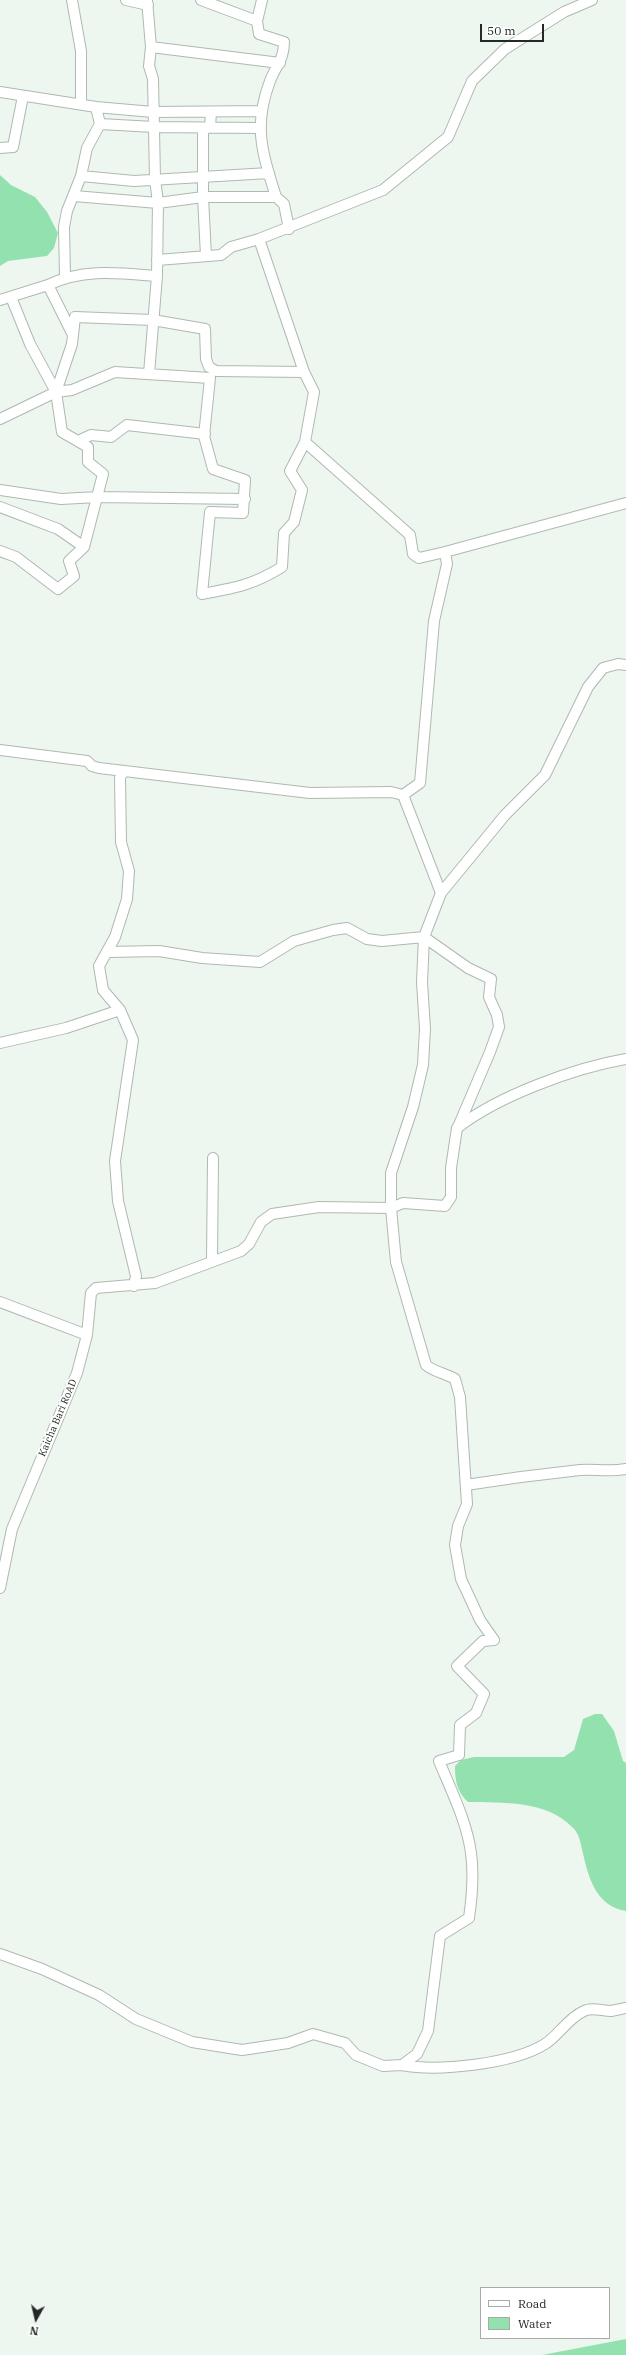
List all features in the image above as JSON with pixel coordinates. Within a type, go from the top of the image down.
[{"type":"street","points":[[72,0],[81,51],[81,104]]},
{"type":"street","points":[[126,0],[147,2],[151,47],[148,66],[154,78],[153,112],[155,179],[158,203],[157,276],[149,374]]},
{"type":"street","points":[[201,0],[257,21]]},
{"type":"street","points":[[262,0],[257,21],[259,34],[284,42],[284,55],[270,80],[261,111],[259,128],[268,173],[276,196],[284,204],[289,228]]},
{"type":"street","points":[[157,260],[221,254],[231,247],[289,228],[383,190],[448,137],[472,81],[505,48],[564,12],[592,0]]},
{"type":"street","points":[[151,47],[280,63]]},
{"type":"street","points":[[0,92],[81,104],[96,108],[153,112],[261,111]]},
{"type":"street","points":[[0,148],[13,147],[24,96]]},
{"type":"street","points":[[65,276],[64,227],[67,211],[81,176],[87,148],[100,124],[96,108]]},
{"type":"street","points":[[210,127],[211,112]]},
{"type":"street","points":[[100,124],[154,127],[259,128]]},
{"type":"street","points":[[206,256],[202,197],[203,130],[210,127]]},
{"type":"street","points":[[81,176],[134,181],[268,173]]},
{"type":"street","points":[[74,196],[158,203],[202,197],[276,196]]},
{"type":"street","points":[[56,392],[72,344],[72,333],[75,317],[153,320],[205,329],[206,359],[213,374],[205,434],[213,469],[245,480],[245,499],[243,513],[210,512],[202,594],[237,587],[261,580],[282,567],[284,533],[294,522],[302,490],[290,471],[304,442],[314,392],[304,372],[259,239]]},
{"type":"street","points":[[0,300],[48,285],[65,276],[96,272],[157,276]]},
{"type":"street","points":[[48,285],[72,333]]},
{"type":"street","points":[[0,551],[16,557],[58,589],[74,576],[69,561],[84,547],[103,474],[88,462],[88,447],[62,432],[56,392],[30,344],[11,297]]},
{"type":"street","points":[[0,419],[56,392],[72,390],[115,372],[149,374],[213,374],[304,372]]},
{"type":"street","points":[[78,441],[91,435],[111,437],[127,425],[205,434]]},
{"type":"street","points":[[304,442],[410,535],[414,554],[419,558],[626,503]]},
{"type":"street","points":[[0,490],[61,499],[98,497],[245,499]]},
{"type":"street","points":[[0,508],[58,529],[84,547]]},
{"type":"street","points":[[0,750],[87,761],[92,766],[99,768],[310,793],[391,792],[403,795],[420,783],[434,621],[447,564],[445,552]]},
{"type":"street","points":[[402,2065],[417,2054],[428,2031],[440,1936],[469,1918],[471,1899],[471,1853],[460,1813],[439,1761],[459,1755],[460,1725],[476,1713],[484,1694],[457,1666],[483,1641],[494,1640],[480,1620],[461,1578],[455,1545],[458,1526],[467,1504],[460,1397],[454,1379],[444,1372],[432,1371],[426,1366],[396,1262],[391,1208],[391,1173],[413,1107],[423,1065],[425,1029],[422,982],[424,937],[441,893],[505,815],[545,775],[588,687],[603,668],[618,664],[626,664]]},
{"type":"street","points":[[108,952],[159,951],[202,958],[260,962],[294,941],[333,930],[347,928],[368,939],[382,941],[424,937],[468,968],[491,979],[489,997],[497,1015],[499,1027],[490,1052],[457,1128],[451,1168],[451,1197],[445,1206],[403,1203],[391,1208],[318,1207],[272,1214],[261,1222],[249,1244],[241,1251],[212,1260],[155,1283],[134,1286],[136,1276],[118,1201],[115,1161],[133,1040],[120,1010],[103,990],[99,966],[108,952],[127,899],[129,870],[121,842],[120,778],[123,771]]},
{"type":"street","points":[[403,795],[441,893]]},
{"type":"street","points":[[0,1043],[66,1028],[120,1010]]},
{"type":"street","points":[[457,1128],[475,1114],[521,1092],[602,1063],[626,1059]]},
{"type":"street","points":[[212,1260],[213,1158]]},
{"type":"street","name":"Kaicha Bari RoAD","points":[[0,1588],[12,1529],[77,1373],[87,1335],[91,1293],[96,1288],[105,1286],[134,1286]]},
{"type":"street","points":[[0,1302],[87,1335]]},
{"type":"street","points":[[466,1484],[550,1473],[584,1470],[616,1471],[626,1469]]},
{"type":"street","points":[[0,1954],[42,1969],[99,1995],[136,2020],[192,2042],[242,2050],[288,2043],[313,2034],[345,2043],[356,2055],[383,2066],[402,2065],[453,2068],[526,2054],[546,2044],[570,2021],[585,2010],[612,2011],[626,2008]]},
{"type":"water","points":[[0,175],[11,185],[35,197],[47,212],[58,233],[54,248],[47,256],[8,261],[0,266]]},
{"type":"water","points":[[595,1714],[602,1714],[614,1731],[623,1761],[626,1763],[626,1911],[615,1908],[600,1896],[590,1879],[578,1834],[562,1818],[537,1807],[509,1803],[468,1802],[461,1794],[455,1777],[455,1766],[461,1760],[474,1757],[564,1757],[574,1750],[583,1719]]},
{"type":"water","points":[[626,2339],[626,2355],[542,2355]]}]
